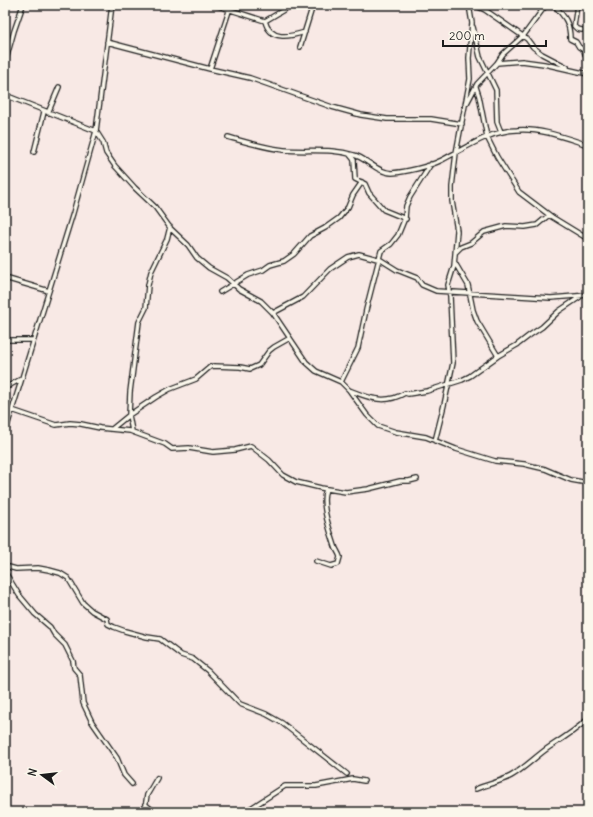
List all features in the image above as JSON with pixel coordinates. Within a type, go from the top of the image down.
[{"type":"street","points":[[5,64],[23,5]]},
{"type":"street","points":[[5,433],[96,131],[112,5]]},
{"type":"street","points":[[215,5],[230,7],[265,21]]},
{"type":"street","points":[[265,21],[292,5]]},
{"type":"street","points":[[300,47],[313,5]]},
{"type":"street","points":[[469,5],[480,57],[496,90],[497,122],[501,132]]},
{"type":"street","points":[[474,5],[485,10],[521,37],[527,39],[533,47],[542,54],[559,62],[569,69]]},
{"type":"street","points":[[465,107],[476,87],[503,54],[521,37],[546,5]]},
{"type":"street","points":[[554,5],[563,15],[570,28],[570,39],[576,42],[588,56]]},
{"type":"street","points":[[578,5],[574,26],[577,29],[582,30]]},
{"type":"street","points":[[210,69],[230,7]]},
{"type":"street","points":[[265,21],[267,28],[273,34],[280,36],[295,36],[305,32]]},
{"type":"street","points":[[435,441],[453,363],[448,285],[455,264],[457,229],[452,201],[456,152],[470,79],[469,58],[472,24]]},
{"type":"street","points":[[107,42],[250,78],[332,107],[360,115],[387,119],[430,118],[462,124]]},
{"type":"street","points":[[497,63],[522,61],[544,64],[588,74]]},
{"type":"street","points":[[34,152],[46,112],[59,86]]},
{"type":"street","points":[[476,87],[487,137],[519,192],[549,215],[588,239]]},
{"type":"street","points":[[5,95],[96,131],[103,142],[106,153],[115,166],[135,188],[156,207],[170,227],[188,245],[202,263],[227,278],[241,291],[261,301],[273,313],[312,369],[341,382],[349,390],[367,416],[378,426],[396,432],[419,435],[456,449],[495,461],[524,464],[545,469],[571,480],[588,483]]},
{"type":"street","points":[[228,137],[277,149],[348,153],[357,156],[389,173],[431,164],[487,137],[501,132],[518,130],[535,131],[559,136],[588,145]]},
{"type":"street","points":[[348,153],[354,158],[355,179],[365,184],[369,193],[384,210],[406,218]]},
{"type":"street","points":[[341,382],[358,348],[381,252],[391,244],[398,234],[406,218],[406,206],[410,197],[431,164]]},
{"type":"street","points":[[220,292],[248,275],[263,270],[270,265],[284,261],[294,254],[310,236],[339,218],[348,207],[352,195],[362,182]]},
{"type":"street","points":[[456,252],[461,247],[472,243],[484,232],[506,226],[525,227],[537,224],[549,215]]},
{"type":"street","points":[[132,431],[129,415],[130,392],[139,322],[146,308],[151,272],[167,239],[170,227]]},
{"type":"street","points":[[578,234],[588,235]]},
{"type":"street","points":[[273,313],[303,297],[326,272],[348,257],[360,254],[379,259],[397,270],[417,278],[422,285],[436,291],[551,298],[588,295]]},
{"type":"street","points":[[455,264],[466,281],[473,310],[478,321],[498,356]]},
{"type":"street","points":[[5,278],[49,291]]},
{"type":"street","points":[[349,390],[378,400],[386,400],[396,398],[405,393],[422,393],[462,380],[498,356],[518,345],[542,327],[559,311],[581,296]]},
{"type":"street","points":[[112,429],[118,426],[129,415],[170,389],[196,379],[210,367],[238,367],[250,369],[259,366],[269,351],[290,338]]},
{"type":"street","points":[[5,340],[34,340]]},
{"type":"street","points":[[5,388],[22,379]]},
{"type":"street","points":[[5,419],[12,410]]},
{"type":"street","points":[[12,410],[56,425],[70,423],[132,431],[166,444],[174,449],[187,448],[213,452],[251,446],[283,475],[296,482],[326,489],[346,492],[368,489],[391,482],[417,479]]},
{"type":"street","points":[[321,488],[324,494]]},
{"type":"street","points":[[316,561],[331,566],[338,564],[340,557],[330,530],[324,506],[324,494],[326,489]]},
{"type":"street","points":[[5,566],[16,568],[38,568],[60,573],[68,578],[83,603],[92,611],[107,619],[108,624],[114,628],[160,639],[181,655],[193,659],[208,671],[240,704],[266,714],[282,723],[347,774]]},
{"type":"street","points":[[5,572],[19,595],[65,645],[73,661],[74,668],[80,674],[83,703],[89,716],[118,758],[124,775],[132,784]]},
{"type":"street","points":[[476,789],[499,782],[517,772],[588,720]]},
{"type":"street","points":[[142,812],[145,808],[147,795],[157,778]]},
{"type":"street","points":[[241,812],[251,808],[285,786],[316,786],[353,779],[364,781]]},
{"type":"street","points":[[145,804],[155,812]]}]
